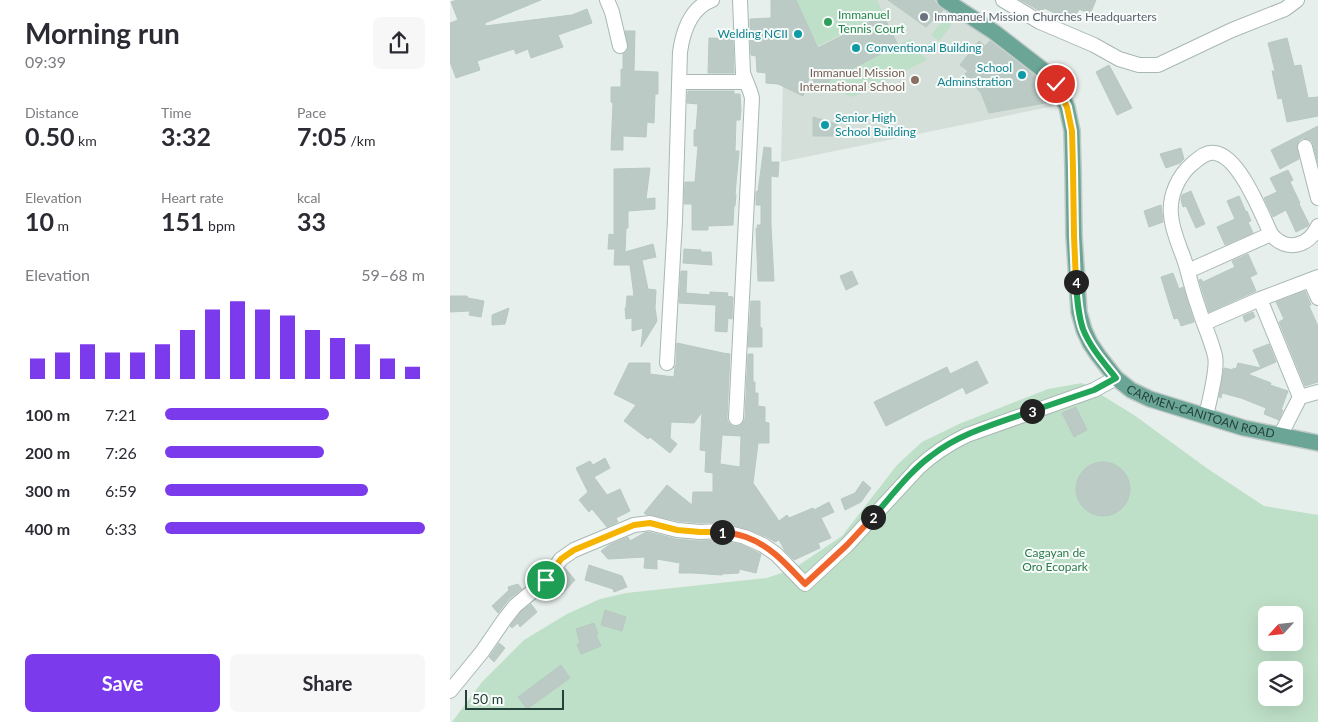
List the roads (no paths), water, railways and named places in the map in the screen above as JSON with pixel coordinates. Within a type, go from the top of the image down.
[{"type":"main road","name":"CARMEN-CANITOAN ROAD","points":[[945,0],[994,32],[1047,73],[1056,84],[1067,107],[1072,131],[1074,236],[1079,312],[1090,343],[1116,378],[1131,390],[1150,399],[1244,428],[1318,443]]},
{"type":"street","points":[[607,0],[612,12],[620,46]]},
{"type":"street","points":[[667,363],[675,220],[680,52],[682,38],[691,16],[712,0]]},
{"type":"street","points":[[736,418],[752,103],[750,88],[743,73],[740,0]]},
{"type":"street","points":[[1003,0],[1018,4],[1040,22],[1094,45],[1119,59],[1139,66],[1158,65],[1232,30],[1285,9],[1297,0]]},
{"type":"street","points":[[679,82],[746,82]]},
{"type":"street","points":[[1305,147],[1318,198]]},
{"type":"street","points":[[1206,416],[1216,367],[1215,358],[1174,230],[1171,215],[1175,186],[1184,171],[1202,156],[1212,152],[1224,155],[1239,171],[1276,241],[1294,245],[1304,242],[1312,236],[1318,226]]},
{"type":"street","points":[[1188,271],[1271,234]]},
{"type":"street","points":[[1205,324],[1260,299],[1314,278],[1318,298]]},
{"type":"street","points":[[1260,299],[1300,397]]},
{"type":"street","points":[[450,691],[482,652],[515,606],[546,580],[561,559],[574,550],[634,525],[650,523],[677,530],[721,531],[745,537],[763,545],[776,554],[805,584],[847,545],[918,468],[949,443],[1094,390],[1116,378]]},
{"type":"street","points":[[1280,436],[1300,397],[1318,392]]},
{"type":"place","name":"Immanuel Mission Churches Headquarters","points":[[924,17]]},
{"type":"place","name":"Immanuel Tennis Court","points":[[828,22]]},
{"type":"place","name":"Welding NCII","points":[[798,34]]},
{"type":"place","name":"Conventional Building","points":[[856,48]]},
{"type":"place","name":"School Adminstration","points":[[1022,75]]},
{"type":"place","name":"Immanuel Mission International School","points":[[915,80]]},
{"type":"place","name":"Senior High School Building","points":[[825,125]]},
{"type":"park label","name":"Cagayan de Oro Ecopark","points":[[1055,560]]}]
